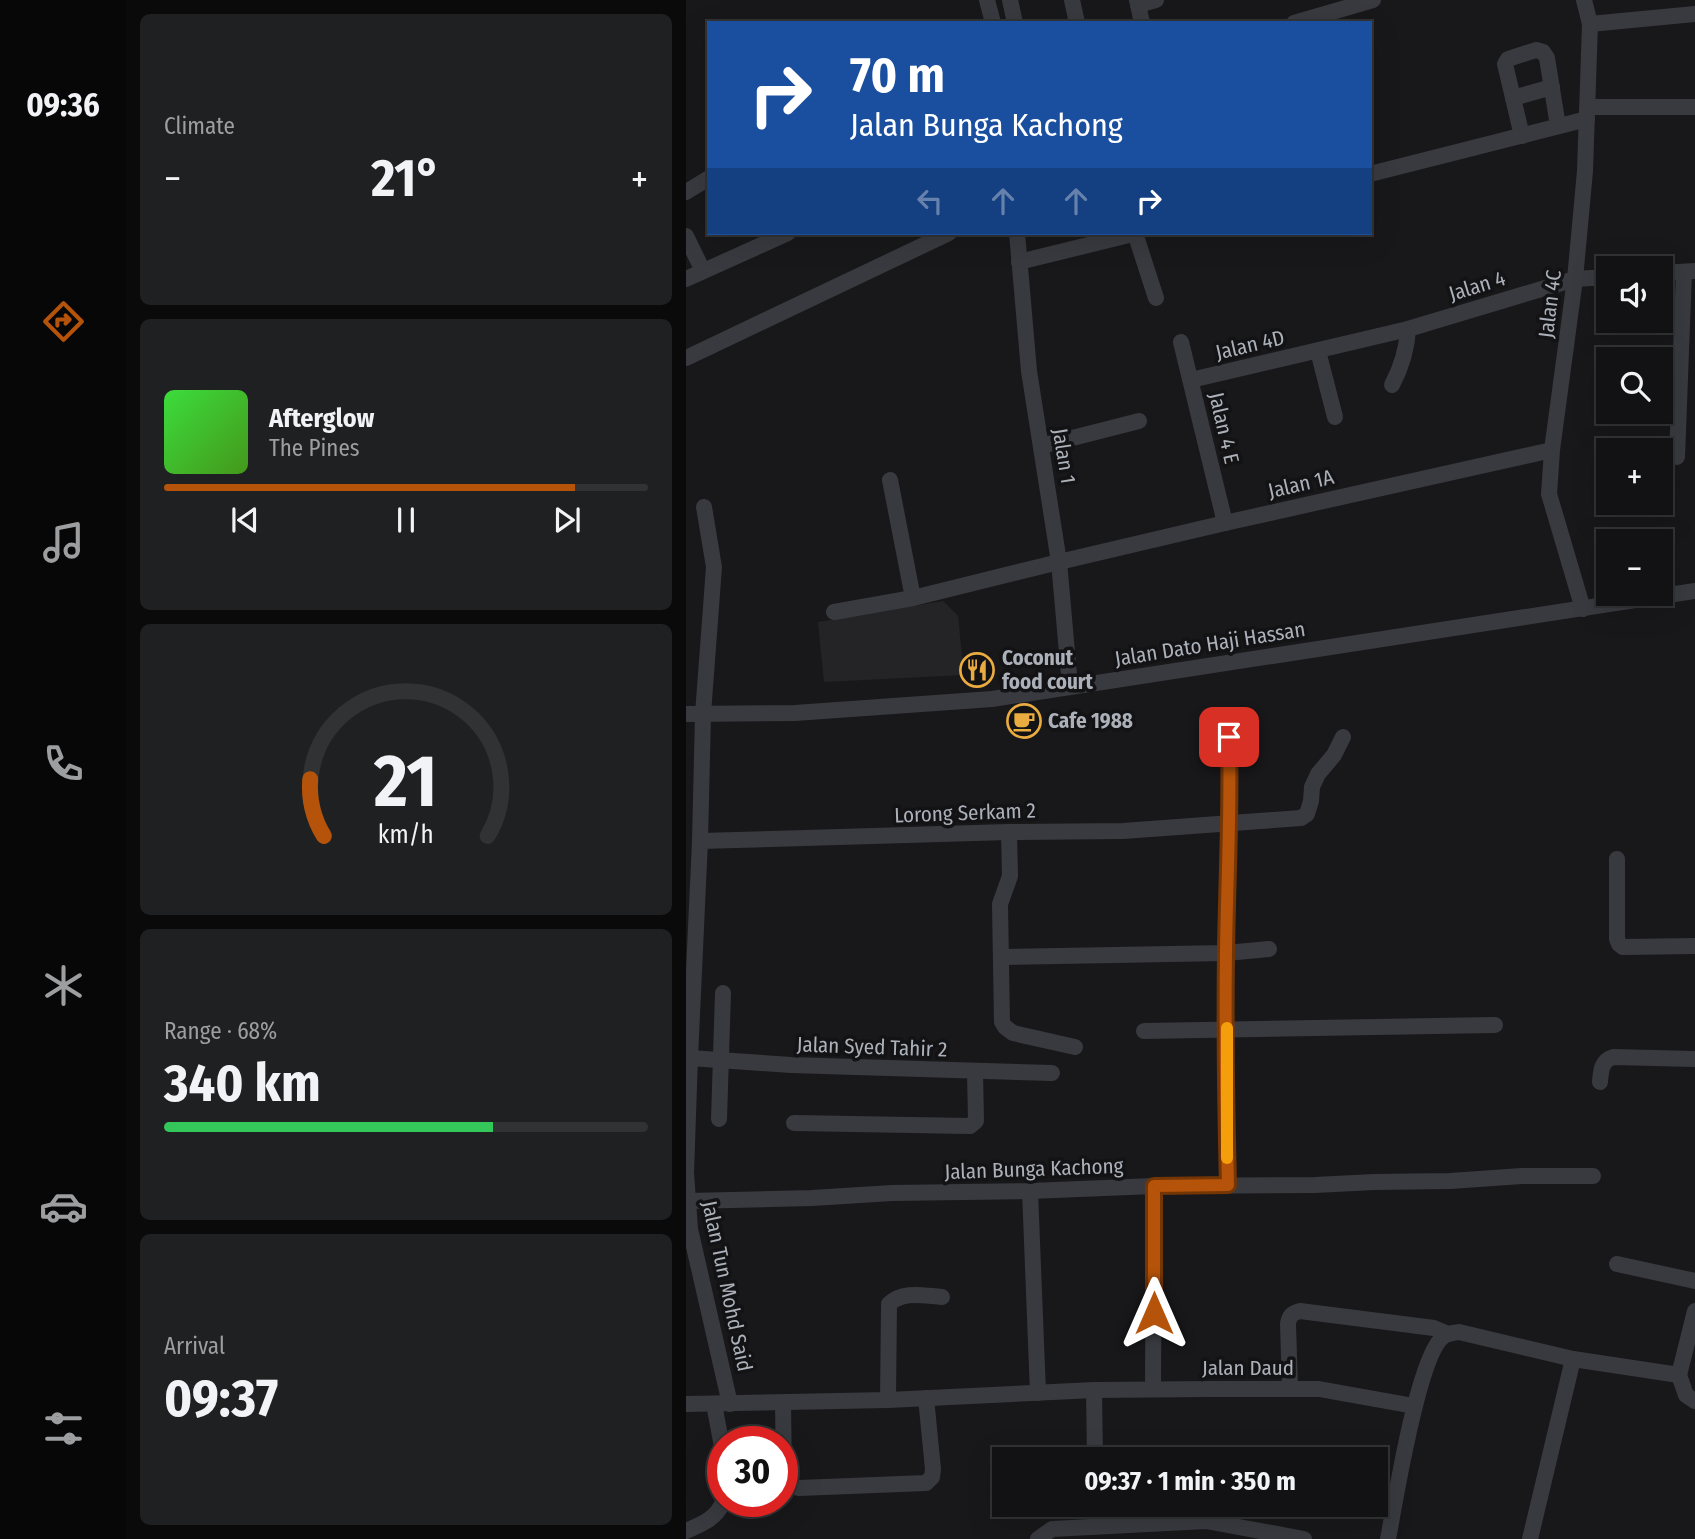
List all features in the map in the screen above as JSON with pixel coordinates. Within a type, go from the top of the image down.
[{"type":"street","points":[[988,0],[993,21]]},
{"type":"street","points":[[1010,0],[1015,21]]},
{"type":"street","points":[[1072,0],[1076,21]]},
{"type":"street","points":[[1142,21],[1138,2],[1156,0]]},
{"type":"street","points":[[1301,21],[1373,0]]},
{"type":"street","name":"Jalan 4C","points":[[1583,609],[1549,494],[1585,171],[1590,24],[1584,0]]},
{"type":"street","points":[[1590,24],[1695,14]]},
{"type":"street","points":[[1522,136],[1505,64],[1508,59],[1536,50],[1543,52],[1547,58],[1559,127]]},
{"type":"street","points":[[1513,98],[1552,87]]},
{"type":"street","points":[[1372,174],[1559,127],[1588,113],[1695,107]]},
{"type":"street","points":[[686,192],[707,179]]},
{"type":"street","points":[[686,279],[754,240],[778,235]]},
{"type":"street","points":[[686,358],[945,235]]},
{"type":"street","name":"Jalan 1","points":[[1017,235],[1029,371],[1059,562],[1070,686]]},
{"type":"street","points":[[1019,262],[1128,235]]},
{"type":"street","points":[[1137,235],[1156,298]]},
{"type":"street","points":[[686,236],[703,271]]},
{"type":"street","points":[[1677,457],[1689,272]]},
{"type":"street","name":"Jalan 4","points":[[1358,342],[1575,279],[1596,277]]},
{"type":"street","points":[[1392,385],[1402,368],[1408,329]]},
{"type":"street","name":"Jalan 4 E","points":[[1181,342],[1225,523]]},
{"type":"street","name":"Jalan 4D","points":[[1191,380],[1358,342]]},
{"type":"street","name":"Jalan 4D","points":[[1318,351],[1335,417]]},
{"type":"street","points":[[1041,446],[1139,421]]},
{"type":"street","name":"Jalan 1A","points":[[864,611],[1225,523],[1552,450]]},
{"type":"street","points":[[891,480],[913,598]]},
{"type":"street","name":"Jalan Tun Mohd Said","points":[[704,508],[714,567],[695,834],[687,1201],[693,1265],[722,1404],[722,1426]]},
{"type":"street","name":"Jalan Dato Haji Hassan","points":[[686,714],[795,713],[959,702],[1029,694],[1695,591]]},
{"type":"street","points":[[828,617],[941,603]]},
{"type":"street","points":[[1228,1185],[1226,953],[1230,823],[1229,737]]},
{"type":"street","name":"Lorong Serkam 2","points":[[695,834],[1123,831],[1301,818],[1307,814],[1312,787],[1318,774],[1334,755],[1343,737]]},
{"type":"street","points":[[1009,832],[1010,876],[1000,904],[1002,1022],[1013,1033],[1076,1047]]},
{"type":"street","points":[[1617,859],[1619,944],[1623,947],[1695,946]]},
{"type":"street","points":[[1001,957],[1226,953],[1269,949]]},
{"type":"street","points":[[719,1119],[723,993]]},
{"type":"street","points":[[1144,1031],[1495,1025]]},
{"type":"street","points":[[1600,1082],[1604,1062],[1613,1057],[1695,1059]]},
{"type":"street","name":"Jalan Syed Tahir 2","points":[[690,1058],[975,1072],[1052,1073]]},
{"type":"street","points":[[794,1124],[970,1126],[976,1121],[975,1072]]},
{"type":"street","name":"Jalan Bunga Kachong","points":[[687,1201],[892,1193],[1314,1185],[1522,1176],[1593,1176]]},
{"type":"street","points":[[1153,1389],[1154,1186]]},
{"type":"street","points":[[1030,1191],[1038,1393]]},
{"type":"street","points":[[1617,1264],[1695,1281]]},
{"type":"street","points":[[888,1400],[889,1304],[906,1295],[942,1297]]},
{"type":"street","points":[[1290,1389],[1288,1324],[1293,1313],[1300,1311],[1434,1328],[1448,1334]]},
{"type":"street","points":[[1695,1311],[1679,1375],[1686,1395],[1695,1401]]},
{"type":"street","points":[[1388,1539],[1415,1406],[1433,1352],[1446,1334],[1460,1332],[1573,1359],[1679,1375]]},
{"type":"street","points":[[1530,1539],[1573,1359]]},
{"type":"street","name":"Jalan Daud","points":[[686,1404],[888,1400],[1094,1390],[1319,1389],[1415,1406]]},
{"type":"street","points":[[1094,1390],[1095,1447]]},
{"type":"street","points":[[783,1403],[784,1479],[791,1486],[799,1488],[926,1483],[932,1477],[933,1469],[926,1398]]},
{"type":"street","points":[[686,1531],[714,1517]]},
{"type":"street","points":[[1097,1517],[1097,1526]]},
{"type":"street","points":[[1038,1539],[1052,1529],[1206,1521],[1304,1539]]},
{"type":"shaded area","points":[[943,601],[958,616],[964,675],[824,682],[818,622]]},
{"type":"slow traffic","points":[[1227,1028],[1227,1158]]},
{"type":"place","name":"Coconut food court","points":[[977,670]]},
{"type":"place","name":"Cafe 1988","points":[[1024,721]]},
{"type":"route","points":[[1154,1313],[1154,1186],[1228,1185],[1226,953],[1229,737]]}]
